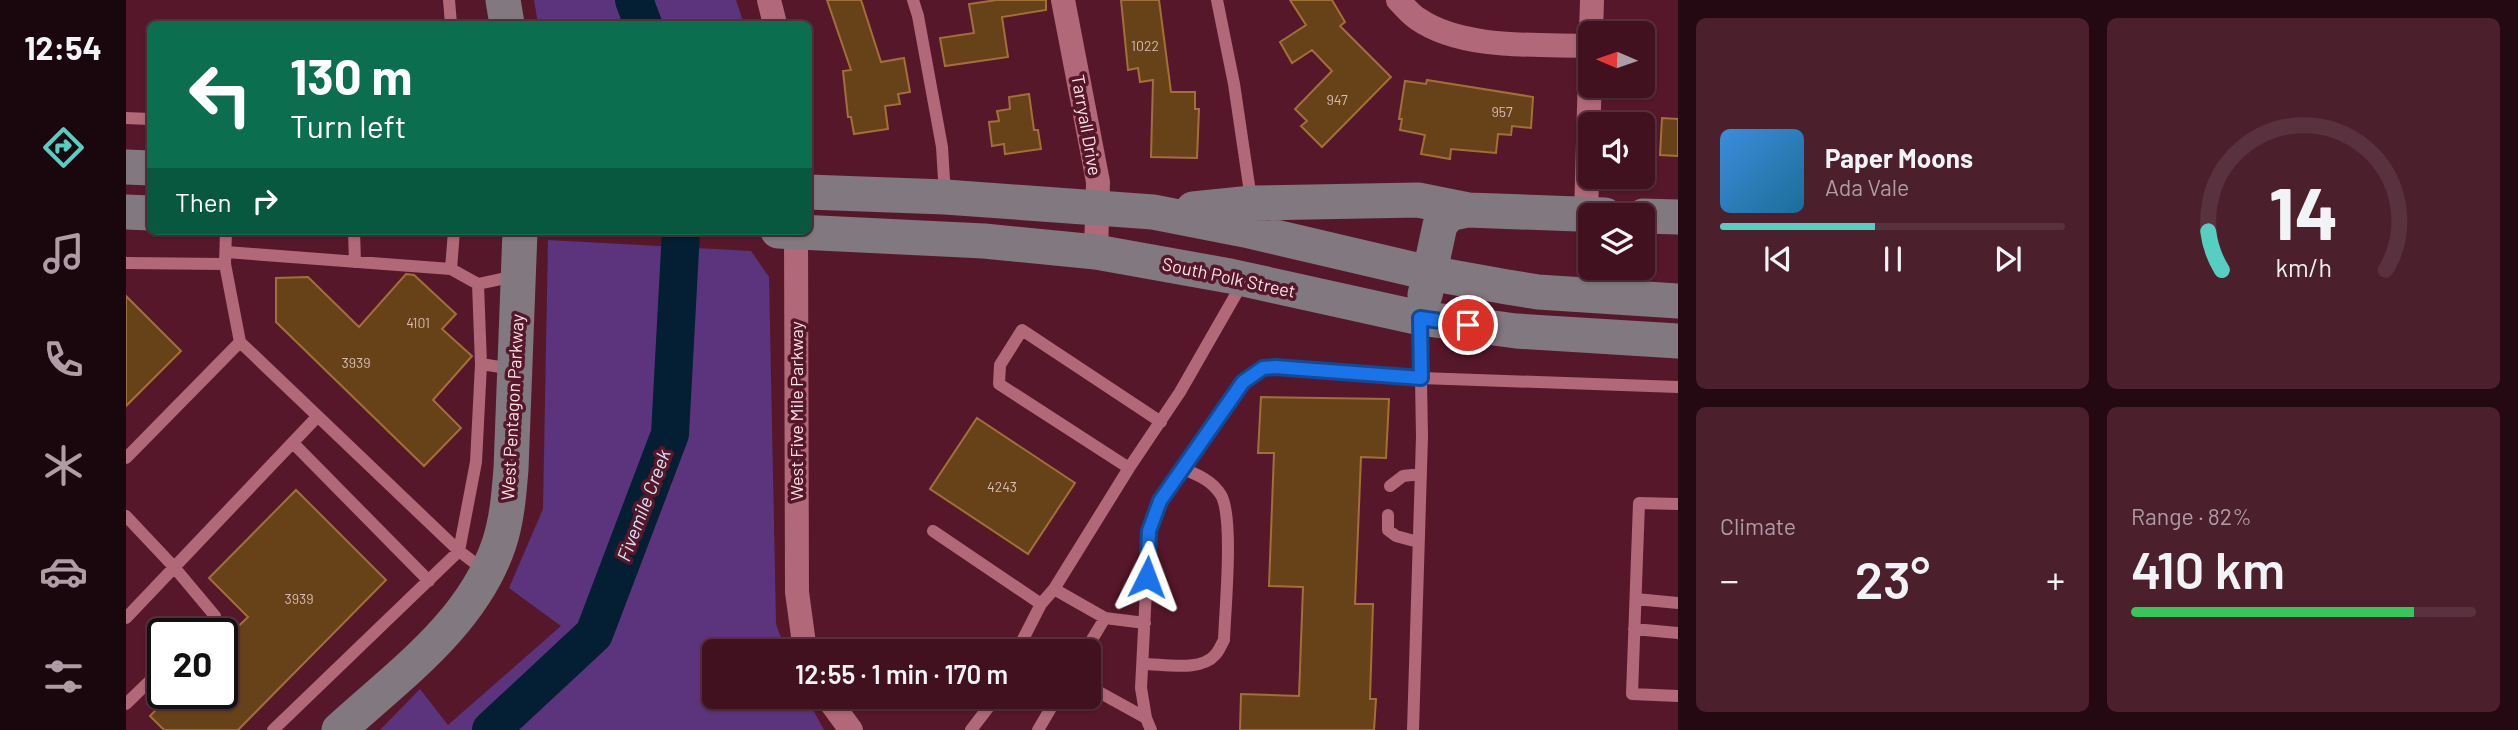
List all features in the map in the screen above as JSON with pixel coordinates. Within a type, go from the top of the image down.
[{"type":"main road","points":[[503,0],[506,21]]},
{"type":"main road","points":[[126,167],[147,168]]},
{"type":"main road","points":[[812,192],[945,197],[1153,212],[1429,273],[1538,292],[1678,301]]},
{"type":"main road","points":[[1153,212],[1252,203],[1418,200],[1468,210],[1578,214]]},
{"type":"main road","points":[[1420,318],[1440,225],[1449,214],[1468,210]]},
{"type":"main road","points":[[126,212],[147,213]]},
{"type":"main road","points":[[1655,216],[1678,217]]},
{"type":"main road","name":"South Polk Street","points":[[812,232],[996,242],[1096,251],[1245,279],[1420,318],[1516,331],[1678,341]]},
{"type":"main road","name":"West Pentagon Parkway","points":[[339,730],[446,633],[487,573],[499,543],[508,506],[497,366],[518,275],[520,235]]},
{"type":"street","points":[[769,0],[774,21]]},
{"type":"street","name":"Tarryall Drive","points":[[1063,0],[1098,182],[1096,251]]},
{"type":"street","points":[[1398,0],[1418,19],[1457,37],[1502,43],[1578,46]]},
{"type":"street","points":[[1591,21],[1592,0]]},
{"type":"street","points":[[1592,98],[1595,203]]},
{"type":"street","name":"West Five Mile Parkway","points":[[796,235],[797,592],[803,639]]},
{"type":"street","points":[[836,709],[851,730]]},
{"type":"lane","points":[[449,0],[451,21]]},
{"type":"lane","points":[[913,0],[942,147],[945,197]]},
{"type":"lane","points":[[1216,0],[1234,84],[1252,203]]},
{"type":"lane","points":[[126,118],[147,119]]},
{"type":"lane","points":[[226,235],[225,258],[240,342],[459,551],[487,573]]},
{"type":"lane","points":[[354,235],[355,262]]},
{"type":"lane","points":[[451,269],[454,235]]},
{"type":"lane","points":[[126,263],[225,258],[355,262],[451,269],[478,284],[518,275]]},
{"type":"lane","points":[[1023,639],[1041,604],[1054,589],[1160,422],[1245,279]]},
{"type":"lane","points":[[273,730],[459,551],[497,366],[478,284]]},
{"type":"lane","points":[[1413,730],[1421,474],[1420,318]]},
{"type":"lane","points":[[1129,468],[999,384],[1000,365],[1022,330],[1160,422]]},
{"type":"lane","points":[[126,458],[240,342]]},
{"type":"lane","points":[[1149,724],[1142,688],[1149,531],[1160,501],[1181,468],[1243,382],[1263,368],[1421,378],[1678,387]]},
{"type":"lane","points":[[126,618],[317,417]]},
{"type":"lane","points":[[293,443],[429,581]]},
{"type":"lane","points":[[1143,664],[1193,665],[1208,661],[1216,654],[1224,640],[1228,514],[1221,494],[1206,479],[1181,468]]},
{"type":"lane","points":[[1391,485],[1403,476],[1421,474]]},
{"type":"lane","points":[[1678,504],[1639,503],[1632,694],[1678,696]]},
{"type":"lane","points":[[1388,515],[1388,530],[1396,536],[1419,542]]},
{"type":"lane","points":[[126,516],[174,567],[215,616],[213,618]]},
{"type":"lane","points":[[933,531],[1041,604]]},
{"type":"lane","points":[[1054,589],[1105,618],[1145,623]]},
{"type":"lane","points":[[1636,600],[1678,603]]},
{"type":"lane","points":[[1092,639],[1105,618]]},
{"type":"lane","points":[[1634,629],[1678,633]]},
{"type":"lane","points":[[126,704],[147,683]]},
{"type":"lane","points":[[1101,694],[1149,724]]},
{"type":"lane","points":[[971,730],[987,709]]},
{"type":"lane","points":[[1044,728],[1052,709]]},
{"type":"shaded area","points":[[534,0],[736,0],[743,21],[538,21]]},
{"type":"shaded area","points":[[548,240],[751,251],[769,277],[776,624],[782,639],[702,639],[702,709],[813,709],[824,730],[380,730],[420,689],[448,725],[561,626],[509,588],[543,509]]},
{"type":"building","points":[[827,0],[861,0],[881,62],[904,58],[910,92],[898,94],[900,104],[885,106],[888,129],[854,134],[851,117],[848,117],[843,71],[851,70]]},
{"type":"building","points":[[997,0],[1046,0],[1046,10],[1002,17],[1008,57],[945,66],[940,38],[974,33],[969,4]]},
{"type":"building","points":[[1121,0],[1159,0],[1171,92],[1195,92],[1195,109],[1199,109],[1197,158],[1151,157],[1153,80],[1140,82],[1138,68],[1128,70]]},
{"type":"building","points":[[1290,0],[1332,0],[1345,22],[1340,26],[1391,77],[1322,147],[1301,126],[1307,121],[1295,109],[1332,71],[1312,50],[1292,63],[1280,42],[1306,25]]},
{"type":"building","points":[[1427,80],[1533,97],[1531,128],[1512,126],[1511,135],[1498,134],[1496,153],[1451,149],[1450,159],[1421,154],[1425,135],[1400,130],[1402,119],[1399,119],[1405,81],[1426,84]]},
{"type":"building","points":[[1029,94],[1034,130],[1038,130],[1041,149],[1005,154],[1004,144],[992,146],[989,122],[999,121],[997,111],[1010,109],[1009,97]]},
{"type":"building","points":[[1662,118],[1678,119],[1678,156],[1660,155]]},
{"type":"building","points":[[406,274],[414,275],[456,314],[442,329],[472,356],[433,400],[461,428],[424,466],[276,322],[276,278],[308,277],[359,327]]},
{"type":"building","points":[[126,296],[181,351],[126,406]]},
{"type":"building","points":[[1261,397],[1389,399],[1386,458],[1361,457],[1355,604],[1373,604],[1370,699],[1376,699],[1374,730],[1240,730],[1241,694],[1299,696],[1303,587],[1269,586],[1274,453],[1258,453]]},
{"type":"building","points":[[977,418],[1075,483],[1028,554],[930,489]]},
{"type":"building","points":[[296,490],[386,580],[238,730],[164,730],[150,716],[157,709],[238,709],[238,627],[248,617],[209,578]]},
{"type":"waterway","name":"Fivemile Creek","points":[[634,0],[642,21]]},
{"type":"waterway","name":"Fivemile Creek","points":[[491,730],[594,634],[670,434],[681,235]]},
{"type":"route","points":[[1147,577],[1149,531],[1160,501],[1243,382],[1263,368],[1275,367],[1421,378],[1420,318],[1468,325]]}]
